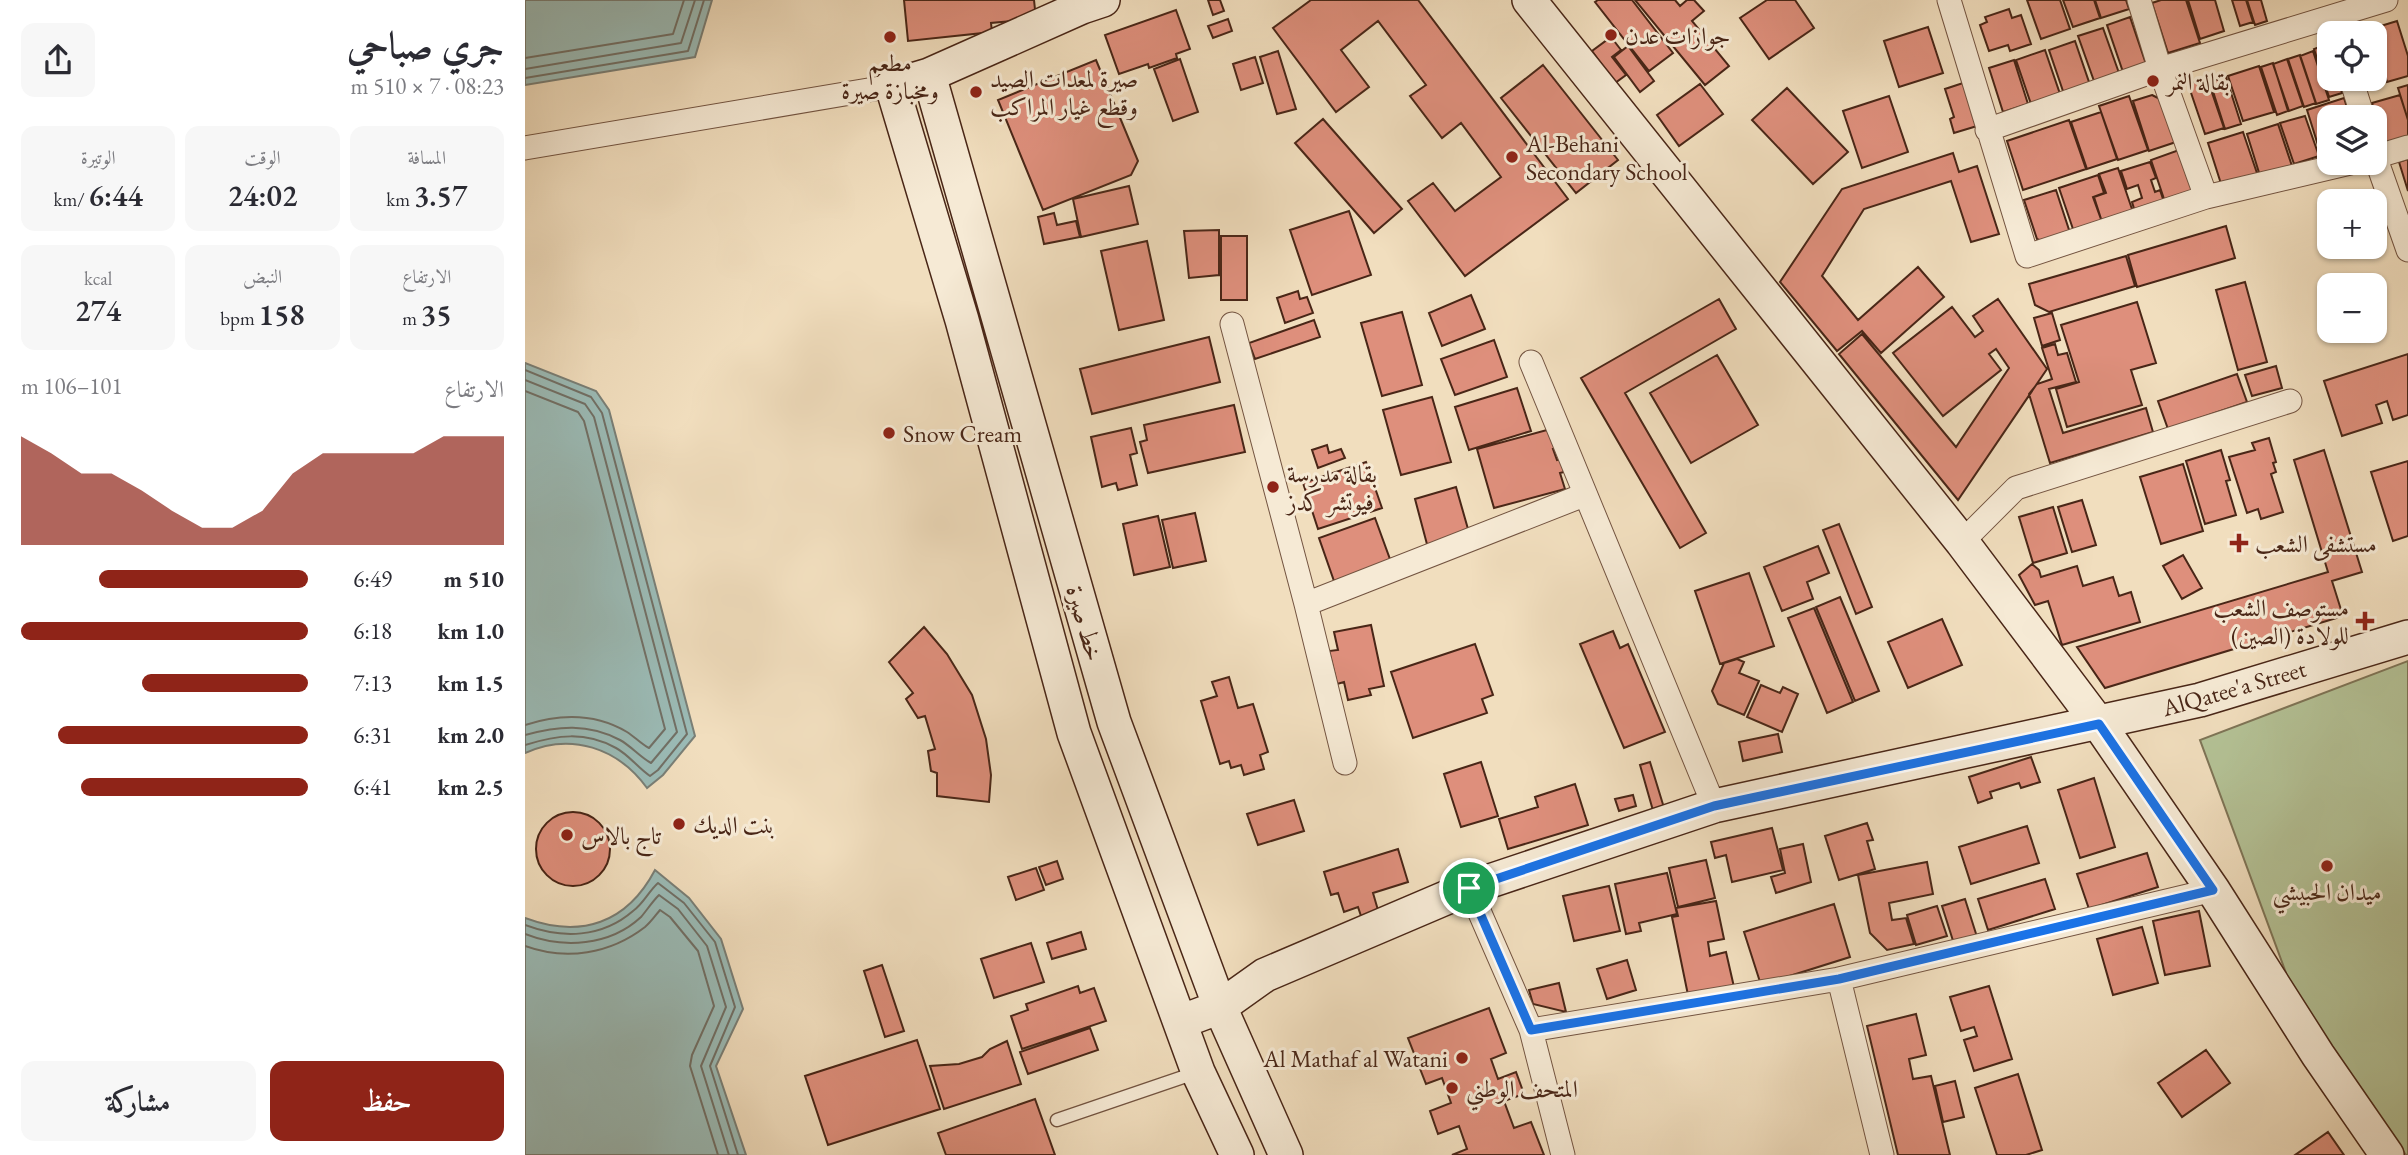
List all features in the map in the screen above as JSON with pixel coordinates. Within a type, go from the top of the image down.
[{"type":"street","points":[[1529,0],[1962,542],[2099,724],[2213,890],[2318,1055],[2387,1155]]},
{"type":"street","points":[[1949,0],[2027,256],[2206,197],[2317,171]]},
{"type":"street","points":[[2139,0],[2160,69],[2206,197]]},
{"type":"street","points":[[1987,130],[2160,69],[2386,0]]},
{"type":"street","points":[[525,148],[892,86],[929,75],[1088,2]]},
{"type":"street","name":"خط صيرة","points":[[929,75],[1114,722],[1220,1007],[1286,1155]]},
{"type":"street","name":"خط صيرة","points":[[892,86],[963,320],[1074,733],[1198,1072],[1237,1155]]},
{"type":"street","points":[[2387,153],[2408,147]]},
{"type":"street","points":[[2381,175],[2408,250]]},
{"type":"street","points":[[1232,324],[1345,763]]},
{"type":"street","points":[[1531,362],[1714,806]]},
{"type":"street","points":[[1962,542],[2016,488],[2290,401]]},
{"type":"street","points":[[1306,604],[1584,495]]},
{"type":"street","name":"AlQatee'a Street","points":[[1180,1022],[1220,1007],[1265,975],[1469,888],[1714,806],[2200,700],[2408,638]]},
{"type":"street","points":[[1469,888],[1531,1030],[1563,1155]]},
{"type":"street","points":[[1531,1030],[1839,979],[2213,890]]},
{"type":"street","points":[[1839,979],[1882,1155]]},
{"type":"lane","points":[[1057,1120],[1198,1072]]},
{"type":"green space","name":"ميدان الحبيشي","points":[[2408,661],[2406,1155],[2293,992],[2200,740]]},
{"type":"water","points":[[525,0],[712,0],[695,57],[525,85]]},
{"type":"water","points":[[525,363],[596,391],[609,410],[695,736],[663,775],[647,788],[622,763],[592,748],[559,744],[525,753]]},
{"type":"water","points":[[655,870],[689,898],[721,939],[743,1009],[716,1066],[746,1155],[525,1155],[525,918],[565,927],[601,922],[631,903]]},
{"type":"building","points":[[904,0],[1034,0],[1036,19],[991,23],[992,32],[908,41]]},
{"type":"building","points":[[1208,0],[1220,0],[1224,11],[1213,15]]},
{"type":"building","name":"Al-Behani Secondary School","points":[[1311,0],[1418,0],[1568,199],[1465,276],[1408,201],[1433,183],[1455,211],[1501,177],[1461,123],[1442,138],[1410,96],[1426,85],[1378,21],[1341,50],[1369,87],[1336,112],[1273,28]]},
{"type":"building","points":[[1632,0],[1673,53],[1649,71],[1595,2]]},
{"type":"building","points":[[1635,0],[1675,0],[1680,6],[1687,0],[1694,0],[1704,11],[1692,21],[1729,66],[1705,85]]},
{"type":"building","points":[[1767,0],[1795,0],[1814,28],[1769,59],[1740,18]]},
{"type":"building","points":[[2027,0],[2060,0],[2070,29],[2041,39]]},
{"type":"building","points":[[2063,0],[2094,0],[2100,18],[2073,27]]},
{"type":"building","points":[[2095,0],[2126,0],[2129,9],[2101,18]]},
{"type":"building","points":[[2161,0],[2186,0],[2200,43],[2168,53],[2152,3]]},
{"type":"building","points":[[2188,0],[2215,0],[2224,31],[2200,39]]},
{"type":"building","points":[[2232,0],[2246,0],[2253,22],[2240,26]]},
{"type":"building","points":[[2247,0],[2261,0],[2267,21],[2255,25]]},
{"type":"building","points":[[2009,9],[2012,18],[2021,15],[2031,44],[2010,51],[2008,45],[1989,51],[1980,25],[1987,22],[1985,17]]},
{"type":"building","points":[[1176,10],[1190,49],[1176,54],[1177,58],[1149,68],[1148,64],[1119,74],[1105,35]]},
{"type":"building","points":[[2130,17],[2146,64],[2123,72],[2107,25]]},
{"type":"building","points":[[1228,19],[1232,31],[1213,38],[1208,26]]},
{"type":"building","points":[[2397,21],[2408,56],[2408,76],[2387,82],[2387,24]]},
{"type":"building","points":[[1928,27],[1943,73],[1899,87],[1884,41]]},
{"type":"building","points":[[2103,28],[2119,73],[2094,81],[2078,36]]},
{"type":"building","points":[[1611,37],[1621,50],[1612,57],[1626,75],[1615,83],[1592,51]]},
{"type":"building","points":[[2075,41],[2090,85],[2064,94],[2049,50]]},
{"type":"building","points":[[1628,46],[1654,81],[1640,92],[1614,57]]},
{"type":"building","points":[[2045,50],[2060,94],[2031,104],[2016,60]]},
{"type":"building","points":[[1278,51],[1296,109],[1277,114],[1260,57]]},
{"type":"building","points":[[2313,51],[2317,63],[2317,91],[2326,91],[2329,100],[2316,104],[2300,56]]},
{"type":"building","points":[[2300,55],[2316,103],[2304,107],[2288,59]]},
{"type":"building","points":[[1255,57],[1263,83],[1241,90],[1233,64]]},
{"type":"building","points":[[1180,59],[1198,112],[1173,121],[1154,69]]},
{"type":"building","points":[[2287,59],[2303,106],[2289,111],[2273,64]]},
{"type":"building","points":[[1096,60],[1138,161],[1131,175],[1043,210],[998,100]]},
{"type":"building","points":[[2014,60],[2028,104],[2003,112],[1989,68]]},
{"type":"building","points":[[2273,63],[2288,111],[2277,115],[2261,67]]},
{"type":"building","points":[[1543,65],[1618,160],[1576,193],[1501,98]]},
{"type":"building","points":[[2259,66],[2274,112],[2243,121],[2228,76]]},
{"type":"building","points":[[2226,77],[2241,124],[2225,129],[2210,82]]},
{"type":"building","points":[[2207,78],[2224,128],[2205,134],[2188,84]]},
{"type":"building","points":[[1963,83],[1977,126],[1954,133],[1950,119],[1954,117],[1945,89]]},
{"type":"building","points":[[1700,84],[1723,114],[1679,146],[1657,115]]},
{"type":"building","points":[[2408,85],[2408,120],[2398,88]]},
{"type":"building","points":[[1787,88],[1848,152],[1813,184],[1752,120]]},
{"type":"building","points":[[2327,91],[2341,91],[2342,93],[2329,97]]},
{"type":"building","points":[[2152,95],[2166,102],[2179,141],[2149,151],[2133,101]]},
{"type":"building","points":[[2400,95],[2408,120],[2408,146],[2387,152],[2387,105],[2372,103]]},
{"type":"building","points":[[1889,96],[1908,152],[1862,168],[1843,111]]},
{"type":"building","points":[[2129,96],[2148,150],[2118,160],[2099,106]]},
{"type":"building","points":[[2344,98],[2346,105],[2322,105]]},
{"type":"building","points":[[2317,107],[2317,142],[2307,110]]},
{"type":"building","points":[[2101,112],[2117,159],[2087,169],[2071,122]]},
{"type":"building","points":[[2305,116],[2317,157],[2294,164],[2280,123]]},
{"type":"building","points":[[1323,119],[1402,209],[1374,233],[1295,143]]},
{"type":"building","points":[[2069,120],[2086,169],[2023,190],[2007,141]]},
{"type":"building","points":[[2278,124],[2293,169],[2261,179],[2247,134]]},
{"type":"building","points":[[2243,132],[2259,179],[2223,190],[2208,143]]},
{"type":"building","points":[[2179,150],[2195,195],[2166,205],[2151,160]]},
{"type":"building","points":[[1953,153],[1959,172],[1977,166],[1999,234],[1971,242],[1951,181],[1864,209],[1822,276],[1858,320],[1918,267],[1944,297],[1881,353],[1862,331],[1837,351],[1780,282],[1842,189]]},
{"type":"building","points":[[2408,159],[2408,191],[2399,162]]},
{"type":"building","points":[[2150,162],[2156,178],[2151,180],[2155,192],[2160,190],[2166,208],[2137,218],[2132,202],[2142,198],[2138,185],[2127,189],[2121,171]]},
{"type":"building","points":[[2118,168],[2134,215],[2103,225],[2094,197],[2106,193],[2099,174]]},
{"type":"building","points":[[2098,175],[2104,193],[2093,197],[2102,222],[2074,232],[2059,188]]},
{"type":"building","points":[[1129,186],[1138,224],[1081,237],[1073,199]]},
{"type":"building","points":[[2056,190],[2072,239],[2052,246],[2037,239],[2024,200]]},
{"type":"building","points":[[1349,211],[1371,275],[1312,295],[1290,230]]},
{"type":"building","points":[[1054,213],[1057,225],[1076,221],[1080,237],[1044,244],[1038,217]]},
{"type":"building","points":[[2226,226],[2235,258],[2137,287],[2128,255]]},
{"type":"building","points":[[1219,230],[1219,275],[1189,278],[1184,231]]},
{"type":"building","points":[[1221,236],[1247,236],[1247,300],[1221,300]]},
{"type":"building","points":[[1147,241],[1164,320],[1119,330],[1101,251]]},
{"type":"building","points":[[2126,256],[2135,286],[2049,312],[2035,305],[2029,284]]},
{"type":"building","points":[[2245,282],[2267,362],[2238,370],[2216,290]]},
{"type":"building","points":[[1298,291],[1300,299],[1307,297],[1313,313],[1285,323],[1277,298]]},
{"type":"building","points":[[1471,295],[1485,329],[1442,346],[1429,313]]},
{"type":"building","points":[[1719,299],[1736,329],[1625,393],[1706,533],[1680,548],[1581,378]]},
{"type":"building","points":[[1998,299],[2047,369],[1958,500],[1839,354],[1862,334],[1956,447],[2009,368],[1996,349],[1989,354],[2001,370],[1943,416],[1893,353],[1952,307],[1975,337],[1983,331],[1973,316]]},
{"type":"building","points":[[2137,302],[2156,363],[2131,370],[2142,405],[2067,427],[2056,389],[2079,382],[2061,325]]},
{"type":"building","points":[[1402,312],[1422,385],[1382,396],[1361,323]]},
{"type":"building","points":[[2052,313],[2060,340],[2042,346],[2034,318]]},
{"type":"building","points":[[1314,320],[1320,337],[1255,359],[1249,343]]},
{"type":"building","points":[[1209,337],[1220,382],[1092,414],[1080,369]]},
{"type":"building","points":[[1494,340],[1507,377],[1455,395],[1441,359]]},
{"type":"building","points":[[2055,344],[2058,355],[2067,353],[2076,382],[2049,389],[2063,433],[2146,408],[2153,432],[2050,463],[2029,394],[2037,384],[2052,379],[2042,348]]},
{"type":"building","points":[[2408,354],[2408,415],[2393,420],[2387,401],[2376,405],[2382,423],[2342,436],[2324,381]]},
{"type":"building","points":[[1717,355],[1758,425],[1691,463],[1650,393]]},
{"type":"building","points":[[2276,366],[2282,388],[2252,396],[2245,375]]},
{"type":"building","points":[[2237,374],[2247,402],[2168,429],[2158,401]]},
{"type":"building","points":[[1517,388],[1531,431],[1469,450],[1455,407]]},
{"type":"building","points":[[1432,397],[1451,462],[1401,475],[1383,410]]},
{"type":"building","points":[[1234,405],[1245,452],[1148,473],[1140,442],[1147,440],[1144,425]]},
{"type":"building","points":[[1558,427],[1564,446],[1553,449],[1557,460],[1561,459],[1564,472],[1560,473],[1565,489],[1494,508],[1477,449]]},
{"type":"building","points":[[1131,428],[1137,453],[1130,455],[1137,485],[1118,490],[1116,483],[1102,487],[1091,437]]},
{"type":"building","points":[[2269,438],[2276,462],[2273,463],[2276,472],[2271,474],[2283,512],[2261,519],[2258,509],[2247,513],[2229,457],[2255,450],[2252,443]]},
{"type":"building","points":[[1327,445],[1329,453],[1341,449],[1345,458],[1318,468],[1312,450]]},
{"type":"building","points":[[2221,450],[2236,515],[2205,524],[2186,461]]},
{"type":"building","points":[[2324,450],[2362,572],[2332,581],[2343,616],[2105,688],[2077,647],[2328,572],[2294,460]]},
{"type":"building","points":[[2408,461],[2408,536],[2393,541],[2371,472]]},
{"type":"building","points":[[1366,462],[1382,508],[1318,529],[1303,483]]},
{"type":"building","points":[[2183,464],[2203,531],[2161,544],[2140,477]]},
{"type":"building","points":[[1456,487],[1470,536],[1428,548],[1415,499]]},
{"type":"building","points":[[2082,500],[2096,545],[2072,552],[2058,507]]},
{"type":"building","points":[[2053,507],[2067,553],[2033,563],[2019,517]]},
{"type":"building","points":[[1195,513],[1206,561],[1173,568],[1162,520]]},
{"type":"building","points":[[1158,516],[1170,567],[1134,575],[1123,524]]},
{"type":"building","points":[[1375,518],[1391,562],[1334,581],[1319,538]]},
{"type":"building","points":[[1839,524],[1872,607],[1856,614],[1823,530]]},
{"type":"building","points":[[1818,546],[1829,573],[1807,582],[1813,599],[1782,611],[1764,567]]},
{"type":"building","points":[[2183,555],[2202,588],[2182,599],[2163,566]]},
{"type":"building","points":[[2032,564],[2039,570],[2041,577],[2077,566],[2083,586],[2113,577],[2119,596],[2131,592],[2140,622],[2062,645],[2048,601],[2035,605],[2019,575]]},
{"type":"building","points":[[1749,573],[1774,646],[1720,664],[1695,591]]},
{"type":"building","points":[[1840,597],[1879,691],[1855,701],[1816,607]]},
{"type":"building","points":[[1814,608],[1853,702],[1827,713],[1788,618]]},
{"type":"building","points":[[1942,619],[1962,665],[1908,688],[1888,642]]},
{"type":"building","points":[[1371,625],[1384,686],[1369,689],[1371,695],[1348,700],[1344,682],[1337,684],[1329,651],[1338,650],[1334,632]]},
{"type":"building","points":[[924,627],[947,654],[972,695],[986,739],[991,775],[989,802],[937,796],[937,773],[931,771],[928,751],[935,749],[925,716],[918,718],[906,699],[913,693],[889,662]]},
{"type":"building","points":[[1613,631],[1620,648],[1628,644],[1665,732],[1624,748],[1580,644]]},
{"type":"building","points":[[1475,644],[1493,695],[1482,699],[1487,713],[1413,738],[1391,672]]},
{"type":"building","points":[[1737,659],[1744,662],[1739,673],[1759,681],[1744,715],[1718,704],[1712,691],[1724,663]]},
{"type":"building","points":[[1229,677],[1238,708],[1253,704],[1268,752],[1260,755],[1264,769],[1244,775],[1241,765],[1231,768],[1229,761],[1220,764],[1201,701],[1217,696],[1212,682]]},
{"type":"building","points":[[1761,685],[1780,693],[1783,687],[1798,694],[1782,732],[1747,717]]},
{"type":"building","points":[[1778,734],[1782,752],[1743,761],[1739,742]]},
{"type":"building","points":[[2031,757],[2040,782],[2021,788],[2019,783],[1990,792],[1992,798],[1978,803],[1969,777]]},
{"type":"building","points":[[1481,762],[1498,816],[1461,827],[1444,774]]},
{"type":"building","points":[[1650,762],[1665,811],[1654,814],[1640,765]]},
{"type":"building","points":[[2094,778],[2115,847],[2080,858],[2058,790]]},
{"type":"building","points":[[1575,784],[1588,825],[1508,849],[1499,819],[1538,807],[1535,797]]},
{"type":"building","points":[[1633,795],[1636,806],[1619,811],[1615,799]]},
{"type":"building","points":[[1294,800],[1304,831],[1258,845],[1247,814]]},
{"type":"building","points":[[573,812],[594,818],[604,828],[610,849],[604,870],[594,880],[573,886],[552,880],[542,870],[536,849],[542,828],[552,818]]},
{"type":"building","points":[[1867,823],[1873,840],[1867,841],[1875,869],[1839,880],[1825,836]]},
{"type":"building","points":[[2027,826],[2039,863],[1971,884],[1959,847]]},
{"type":"building","points":[[1772,828],[1783,870],[1732,882],[1726,855],[1715,858],[1711,842]]},
{"type":"building","points":[[1803,844],[1811,882],[1776,893],[1771,877],[1785,873],[1780,849]]},
{"type":"building","points":[[1398,849],[1408,882],[1373,893],[1380,917],[1363,922],[1358,907],[1344,912],[1338,893],[1331,895],[1324,872]]},
{"type":"building","points":[[2147,853],[2158,887],[2089,909],[2077,874]]},
{"type":"building","points":[[1706,860],[1715,898],[1678,907],[1669,868]]},
{"type":"building","points":[[1057,861],[1063,879],[1046,885],[1039,867]]},
{"type":"building","points":[[1927,862],[1933,894],[1889,903],[1892,920],[1906,918],[1914,944],[1887,950],[1870,933],[1858,875]]},
{"type":"building","points":[[1036,868],[1044,890],[1016,900],[1008,877]]},
{"type":"building","points":[[1667,873],[1677,914],[1639,923],[1641,931],[1626,934],[1615,884]]},
{"type":"building","points":[[2045,879],[2055,909],[1988,930],[1978,899]]},
{"type":"building","points":[[1609,886],[1620,931],[1574,941],[1563,896]]},
{"type":"building","points":[[1965,899],[1978,940],[1955,947],[1942,906]]},
{"type":"building","points":[[1716,901],[1724,939],[1708,942],[1710,956],[1726,952],[1734,987],[1688,995],[1672,917],[1678,916],[1676,908]]},
{"type":"building","points":[[1834,904],[1850,957],[1761,985],[1744,932]]},
{"type":"building","points":[[1937,906],[1947,936],[1916,945],[1907,915]]},
{"type":"building","points":[[2199,911],[2210,966],[2165,975],[2153,921]]},
{"type":"building","points":[[2142,927],[2158,983],[2113,995],[2097,939]]},
{"type":"building","points":[[1081,932],[1086,949],[1052,959],[1047,943]]},
{"type":"building","points":[[1031,943],[1044,982],[994,998],[981,959]]},
{"type":"building","points":[[1627,960],[1636,990],[1607,999],[1597,969]]},
{"type":"building","points":[[882,965],[904,1031],[885,1037],[864,971]]},
{"type":"building","points":[[1559,983],[1566,1012],[1533,1004],[1529,990]]},
{"type":"building","points":[[1078,986],[1080,993],[1094,988],[1106,1021],[1022,1049],[1011,1016],[1028,1010],[1026,1004]]},
{"type":"building","points":[[1989,986],[2012,1059],[1974,1071],[1964,1040],[1977,1036],[1974,1027],[1961,1031],[1950,997]]},
{"type":"building","points":[[1489,1008],[1506,1053],[1491,1059],[1498,1079],[1516,1072],[1524,1094],[1504,1101],[1514,1128],[1531,1122],[1544,1155],[1452,1155],[1467,1149],[1459,1126],[1438,1134],[1430,1111],[1451,1103],[1442,1078],[1426,1084],[1408,1038]]},
{"type":"building","points":[[1916,1014],[1926,1055],[1909,1059],[1913,1079],[1931,1076],[1950,1155],[1898,1155],[1867,1026]]},
{"type":"building","points":[[1090,1028],[1098,1050],[1028,1074],[1020,1052]]},
{"type":"building","points":[[917,1040],[940,1109],[828,1145],[805,1076]]},
{"type":"building","points":[[1007,1041],[1021,1084],[944,1109],[930,1066],[959,1064],[982,1057],[990,1049]]},
{"type":"building","points":[[2206,1050],[2230,1083],[2182,1117],[2158,1083]]},
{"type":"building","points":[[2018,1074],[2042,1150],[2026,1155],[1997,1155],[1975,1088]]},
{"type":"building","points":[[1955,1081],[1964,1117],[1943,1122],[1935,1086]]},
{"type":"building","points":[[1035,1099],[1055,1155],[946,1155],[938,1133]]},
{"type":"building","points":[[2328,1132],[2344,1155],[2295,1155]]},
{"type":"place","name":"جوازات عدن","points":[[1611,35]]},
{"type":"place","name":"مطعم ومخبازة صيرة","points":[[890,37]]},
{"type":"place","name":"بقالة النمر","points":[[2153,81]]},
{"type":"place","name":"صيرة لمعدات الصيد وقطع غيار المراكب","points":[[976,92]]},
{"type":"place","name":"Al-Behani Secondary School","points":[[1512,157]]},
{"type":"place","name":"Snow Cream","points":[[889,433]]},
{"type":"place","name":"بقالة مدرسة فيوتشر كدز","points":[[1273,487]]},
{"type":"place","name":"مستشفى الشعب","points":[[2239,543]]},
{"type":"place","name":"مستوصف الشعب (الصين) للولادة","points":[[2365,621]]},
{"type":"place","name":"بنت الديك","points":[[679,824]]},
{"type":"place","name":"تاج بالاس","points":[[567,835]]},
{"type":"place","name":"ميدان الحبيشي","points":[[2327,866]]},
{"type":"place","name":"Al Mathaf al Watani","points":[[1462,1058]]},
{"type":"place","name":"المتحف الوطني","points":[[1452,1088]]},
{"type":"route","points":[[2099,724],[2213,890],[1839,979],[1531,1030],[1469,888],[1714,806],[2099,724]]}]
